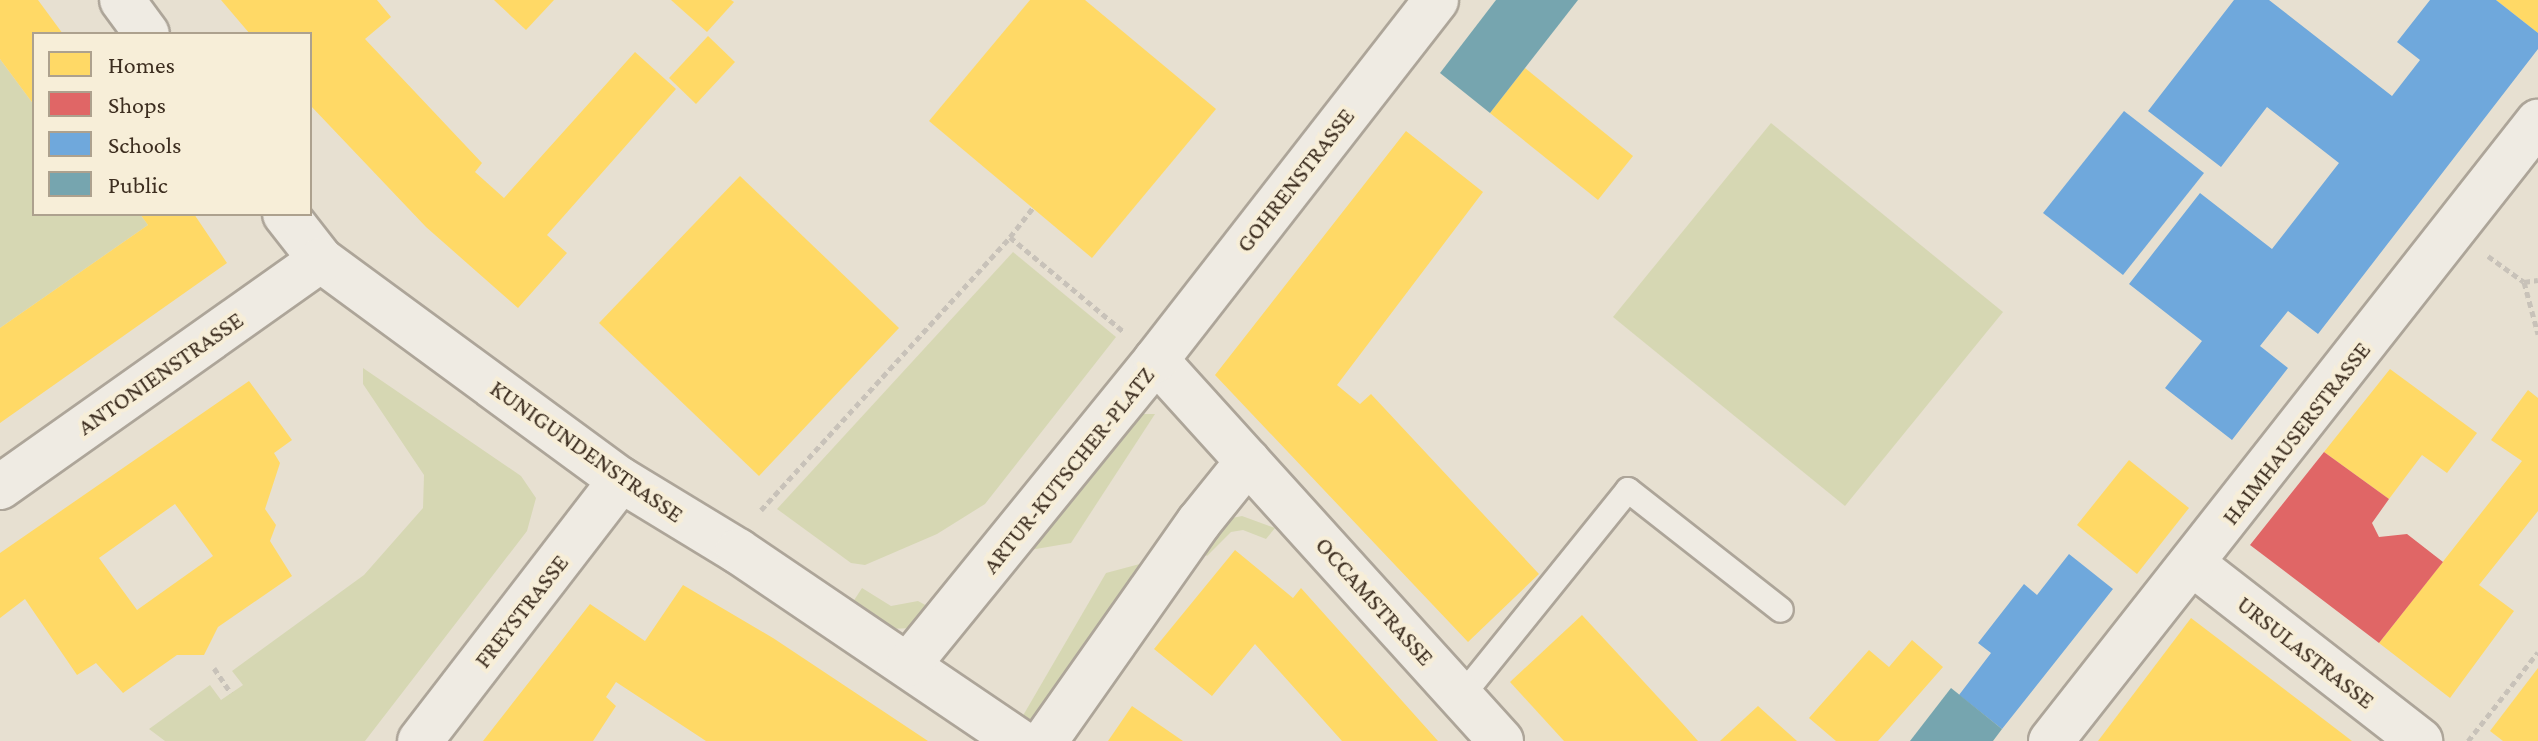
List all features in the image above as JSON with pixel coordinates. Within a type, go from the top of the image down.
[{"type":"street","points":[[122,0],[146,32]]},
{"type":"street","name":"GOHRENSTRASSE","points":[[1142,347],[1436,0]]},
{"type":"street","name":"HAIMHAUSERSTRASSE","points":[[2051,741],[2538,122]]},
{"type":"street","name":"KUNIGUNDENSTRASSE","points":[[287,216],[321,260],[621,480],[909,664]]},
{"type":"street","name":"ANTONIENSTRASSE","points":[[0,487],[321,260]]},
{"type":"street","name":"ARTUR-KUTSCHER-PLATZ","points":[[909,664],[1142,347],[1248,461]]},
{"type":"street","points":[[1045,741],[1199,522],[1248,461]]},
{"type":"street","name":"OCCAMSTRASSE","points":[[1248,461],[1501,741]]},
{"type":"street","name":"FREYSTRASSE","points":[[420,741],[621,480]]},
{"type":"street","name":"URSULASTRASSE","points":[[2193,564],[2420,741]]},
{"type":"street","points":[[909,664],[1019,741]]},
{"type":"lane","points":[[1461,697],[1628,490],[1781,610]]},
{"type":"path","points":[[761,510],[1033,208]]},
{"type":"path","points":[[1010,237],[1142,347]]},
{"type":"path","points":[[2511,271],[2524,282],[2538,334]]},
{"type":"path","points":[[2524,282],[2538,280]]},
{"type":"path","points":[[2468,741],[2538,652]]},
{"type":"path","points":[[214,668],[231,693]]},
{"type":"green space","points":[[0,59],[32,102],[32,216],[141,216],[148,225],[0,328]]},
{"type":"green space","points":[[1771,123],[2003,312],[1845,506],[1613,317]]},
{"type":"green space","points":[[1013,252],[1116,337],[985,504],[937,534],[865,565],[851,563],[777,509]]},
{"type":"green space","points":[[363,368],[521,476],[536,498],[527,531],[365,741],[165,741],[149,729],[210,685],[221,700],[243,685],[232,671],[364,575],[423,508],[424,475],[363,384]]},
{"type":"green space","points":[[1136,414],[1155,414],[1071,543],[1024,551]]},
{"type":"green space","points":[[1242,516],[1275,528],[1266,539],[1243,530],[1231,532],[1207,556],[1196,548],[1227,519]]},
{"type":"green space","points":[[1151,561],[1034,724],[1021,719],[1106,573]]},
{"type":"green space","points":[[862,588],[891,606],[918,601],[938,612],[913,628],[889,629],[849,608]]},
{"type":"building: Homes","points":[[0,0],[38,0],[62,32],[32,32],[32,102],[0,59]]},
{"type":"building: Homes","points":[[221,0],[377,0],[391,17],[365,39],[482,163],[475,172],[504,198],[635,52],[676,89],[547,235],[567,253],[518,308],[426,227],[312,107],[312,32],[248,32]]},
{"type":"building: Homes","points":[[494,0],[554,0],[526,30]]},
{"type":"building: Homes","points":[[671,0],[731,0],[734,2],[707,32]]},
{"type":"building: Homes","points":[[1030,0],[1085,0],[1216,109],[1092,258],[929,121]]},
{"type":"building: Homes","points":[[2496,0],[2538,0],[2538,33]]},
{"type":"building: Homes","points":[[708,36],[735,62],[696,104],[669,78]]},
{"type":"building: Homes","points":[[1525,68],[1633,156],[1598,200],[1490,113]]},
{"type":"building: Homes","points":[[1406,131],[1483,192],[1337,385],[1360,404],[1371,394],[1539,574],[1468,642],[1215,375]]},
{"type":"building: Homes","points":[[740,176],[899,328],[759,476],[599,323]]},
{"type":"building: Homes","points":[[141,216],[195,216],[227,263],[0,423],[0,328],[148,225]]},
{"type":"building: Homes","points":[[2390,369],[2477,433],[2447,473],[2422,455],[2389,499],[2324,452]]},
{"type":"building: Homes","points":[[249,381],[292,440],[274,453],[280,463],[265,509],[276,525],[270,541],[292,576],[218,627],[204,655],[177,655],[123,693],[96,663],[77,675],[25,599],[0,618],[0,553]],"holes":[[[175,504],[213,556],[137,610],[99,558]]]},
{"type":"building: Homes","points":[[2528,390],[2538,398],[2538,511],[2479,585],[2514,611],[2450,698],[2379,643],[2522,461],[2491,440]]},
{"type":"building: Homes","points":[[2129,460],[2189,508],[2137,574],[2077,525]]},
{"type":"building: Homes","points":[[1235,550],[1293,598],[1301,588],[1438,741],[1342,741],[1255,644],[1212,696],[1154,649]]},
{"type":"building: Homes","points":[[683,585],[773,638],[928,741],[706,741],[616,682],[606,697],[616,706],[593,741],[483,741],[590,604],[645,641]]},
{"type":"building: Homes","points":[[1582,615],[1698,741],[1564,741],[1510,682]]},
{"type":"building: Homes","points":[[2191,618],[2254,666],[2352,741],[2098,741]]},
{"type":"building: Homes","points":[[1912,640],[1943,667],[1878,741],[1836,741],[1809,718],[1869,650],[1889,667]]},
{"type":"building: Homes","points":[[2538,668],[2538,741],[2503,741],[2490,731]]},
{"type":"building: Homes","points":[[1132,706],[1183,741],[1108,741]]},
{"type":"building: Homes","points":[[1758,706],[1797,741],[1720,741]]},
{"type":"building: Shops","points":[[2324,452],[2389,499],[2372,523],[2379,537],[2407,534],[2443,562],[2379,643],[2250,545]]},
{"type":"building: Schools","points":[[2234,0],[2269,0],[2392,96],[2420,60],[2397,42],[2430,0],[2496,0],[2538,33],[2538,49],[2318,334],[2288,311],[2260,346],[2288,368],[2232,440],[2165,388],[2202,341],[2129,284],[2200,193],[2272,249],[2339,163],[2267,107],[2221,167],[2148,111]]},
{"type":"building: Schools","points":[[2124,111],[2204,173],[2123,275],[2043,213]]},
{"type":"building: Schools","points":[[2069,554],[2113,589],[2002,729],[1959,695],[1991,653],[1978,643],[2024,584],[2037,595]]},
{"type":"building: Public","points":[[1496,0],[1578,0],[1490,113],[1440,73]]},
{"type":"building: Public","points":[[1951,688],[2002,729],[1993,741],[1910,741]]}]
